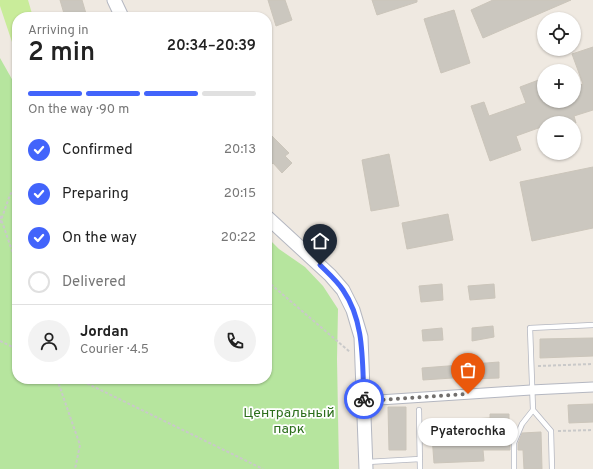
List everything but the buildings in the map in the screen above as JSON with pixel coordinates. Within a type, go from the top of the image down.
[{"type":"street","points":[[114,0],[120,12]]},
{"type":"street","points":[[272,223],[330,275],[344,290],[353,310],[361,337],[366,465]]},
{"type":"street","points":[[364,401],[531,390],[593,388]]},
{"type":"lane","points":[[514,469],[514,443],[522,424],[532,410],[530,328],[593,325]]},
{"type":"lane","points":[[419,410],[420,469]]},
{"type":"lane","points":[[532,410],[551,431],[552,469]]},
{"type":"lane","points":[[366,465],[420,459]]},
{"type":"path","points":[[1,222],[12,192]]},
{"type":"path","points":[[0,216],[12,252]]},
{"type":"path","points":[[272,285],[350,351],[350,358]]},
{"type":"path","points":[[0,341],[12,347]]},
{"type":"path","points":[[530,366],[593,364]]},
{"type":"path","points":[[59,384],[80,445],[75,469]]},
{"type":"path","points":[[88,384],[263,469]]},
{"type":"path","points":[[551,431],[593,430]]},
{"type":"green space","points":[[0,0],[28,0],[32,12],[12,12],[12,42],[0,6]]},
{"type":"green space","name":"Центральный парк","points":[[0,58],[12,79],[12,384],[272,384],[272,242],[279,249],[305,267],[323,286],[338,309],[337,359],[339,469],[0,469]]},
{"type":"way so far","points":[[364,399],[364,401],[468,394]]},
{"type":"place","name":"Pyaterochka","points":[[468,394]]},
{"type":"route","points":[[320,265],[344,290],[358,324],[361,337],[364,399]]}]
